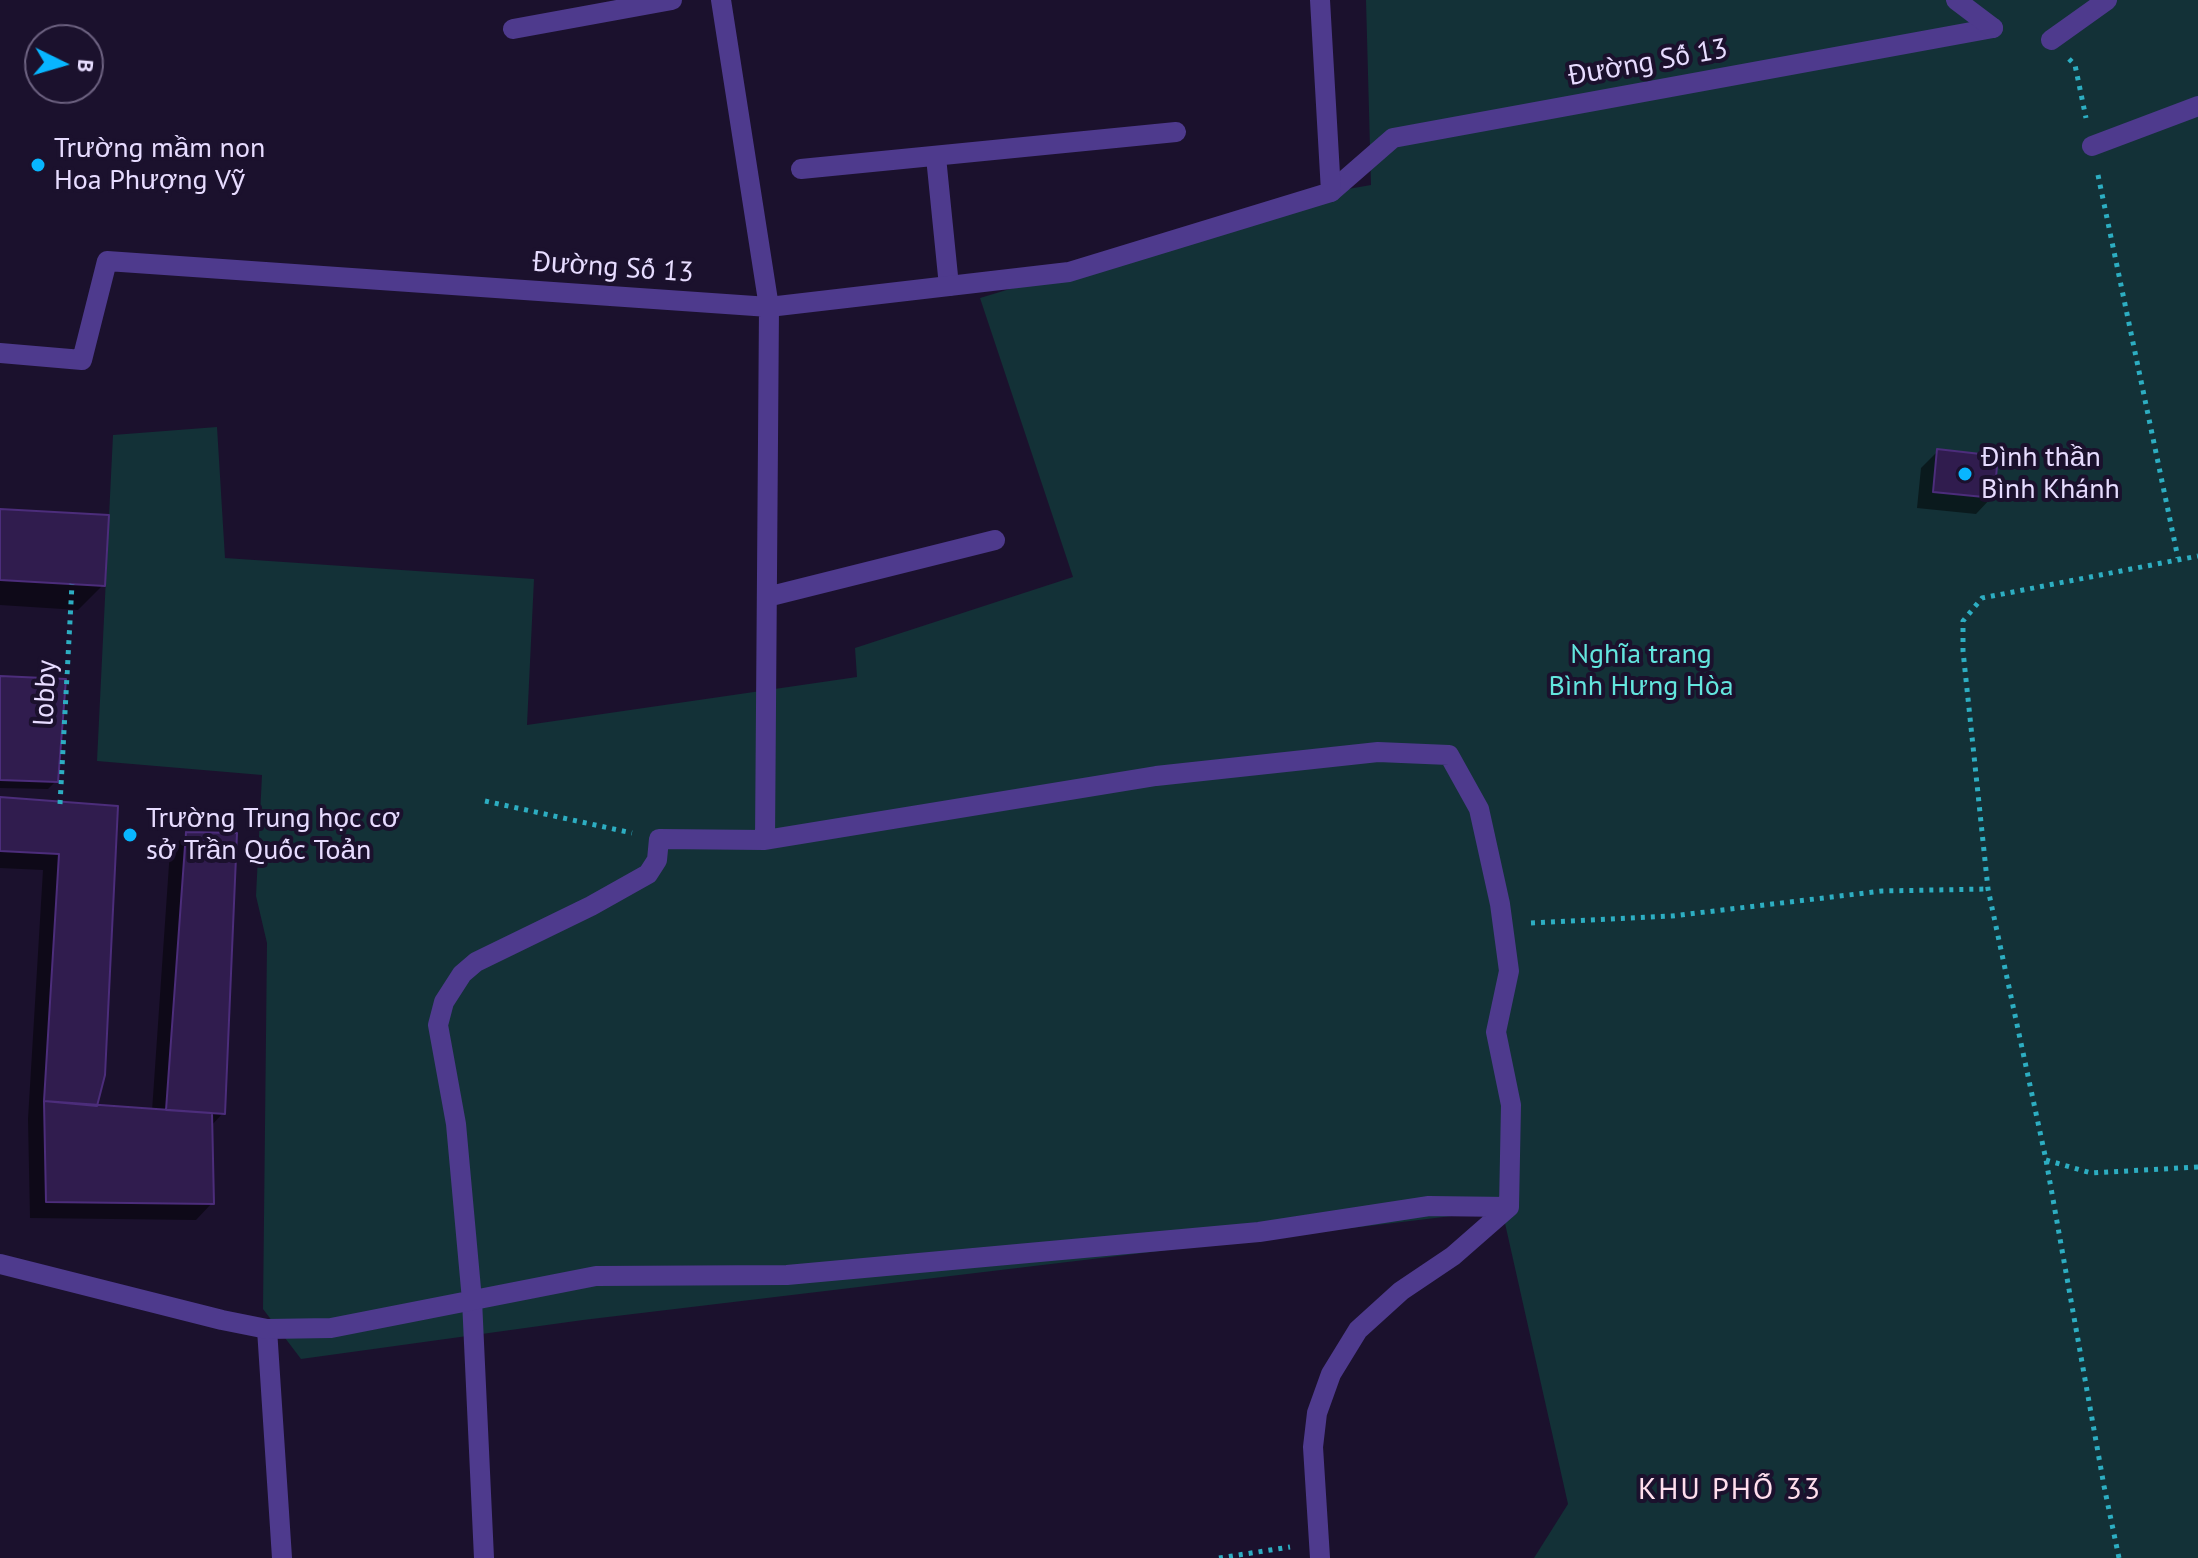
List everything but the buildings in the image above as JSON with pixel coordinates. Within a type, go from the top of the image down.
[{"type":"street","points":[[513,29],[672,0]]},
{"type":"street","points":[[721,0],[769,307],[765,840]]},
{"type":"street","points":[[769,307],[1069,272],[1331,192],[1320,0]]},
{"type":"street","name":"Đường Số 13","points":[[1331,192],[1393,138],[1993,28],[1956,0]]},
{"type":"street","points":[[2051,40],[2107,0]]},
{"type":"street","points":[[2092,146],[2198,106]]},
{"type":"street","points":[[801,169],[1176,132]]},
{"type":"street","points":[[936,157],[949,286]]},
{"type":"street","name":"Đường Số 13","points":[[0,353],[82,360],[107,261],[769,307]]},
{"type":"street","points":[[767,597],[995,540]]},
{"type":"street","points":[[484,1558],[472,1300],[456,1124],[438,1025],[444,1002],[462,974],[476,962],[591,906],[648,874],[657,860],[659,839],[765,840],[1156,776],[1378,752],[1449,755],[1479,809],[1503,925],[1509,971],[1496,1032],[1511,1105],[1509,1207],[1453,1256],[1401,1291],[1358,1330],[1331,1374],[1317,1413],[1313,1447],[1319,1550]]},
{"type":"street","points":[[0,1264],[267,1329],[331,1328],[596,1276],[787,1275],[1259,1232],[1429,1206],[1509,1207]]},
{"type":"street","points":[[267,1329],[282,1558]]},
{"type":"path","points":[[2051,40],[2075,65],[2178,558]]},
{"type":"path","points":[[2119,1558],[2046,1160],[1988,889],[1963,651],[1963,621],[1982,598],[2198,556]]},
{"type":"path","name":"lobby","points":[[60,804],[72,584]]},
{"type":"path","points":[[485,801],[659,839]]},
{"type":"path","points":[[1503,925],[1672,916],[1882,891],[1988,889]]},
{"type":"path","points":[[2046,1160],[2091,1173],[2198,1167]]},
{"type":"path","points":[[1219,1558],[1319,1550]]},
{"type":"green space","name":"Nghĩa trang Bình Hưng Hòa","points":[[1366,0],[2198,0],[2198,1558],[1534,1558],[1568,1504],[1502,1210],[583,1320],[301,1359],[263,1309],[267,943],[256,896],[262,775],[97,761],[113,435],[217,427],[225,558],[534,579],[527,725],[857,677],[855,648],[1073,577],[980,298],[1331,192],[1371,185]]},
{"type":"place","name":"Trường mầm non Hoa Phượng Vỹ","points":[[38,165]]},
{"type":"place","name":"Đình thần Bình Khánh","points":[[1965,474]]},
{"type":"place","name":"Trường Trung học cơ sở Trần Quốc Toản","points":[[130,835]]},
{"type":"district","name":"KHU PHỐ 33","points":[[1730,1490]]}]
